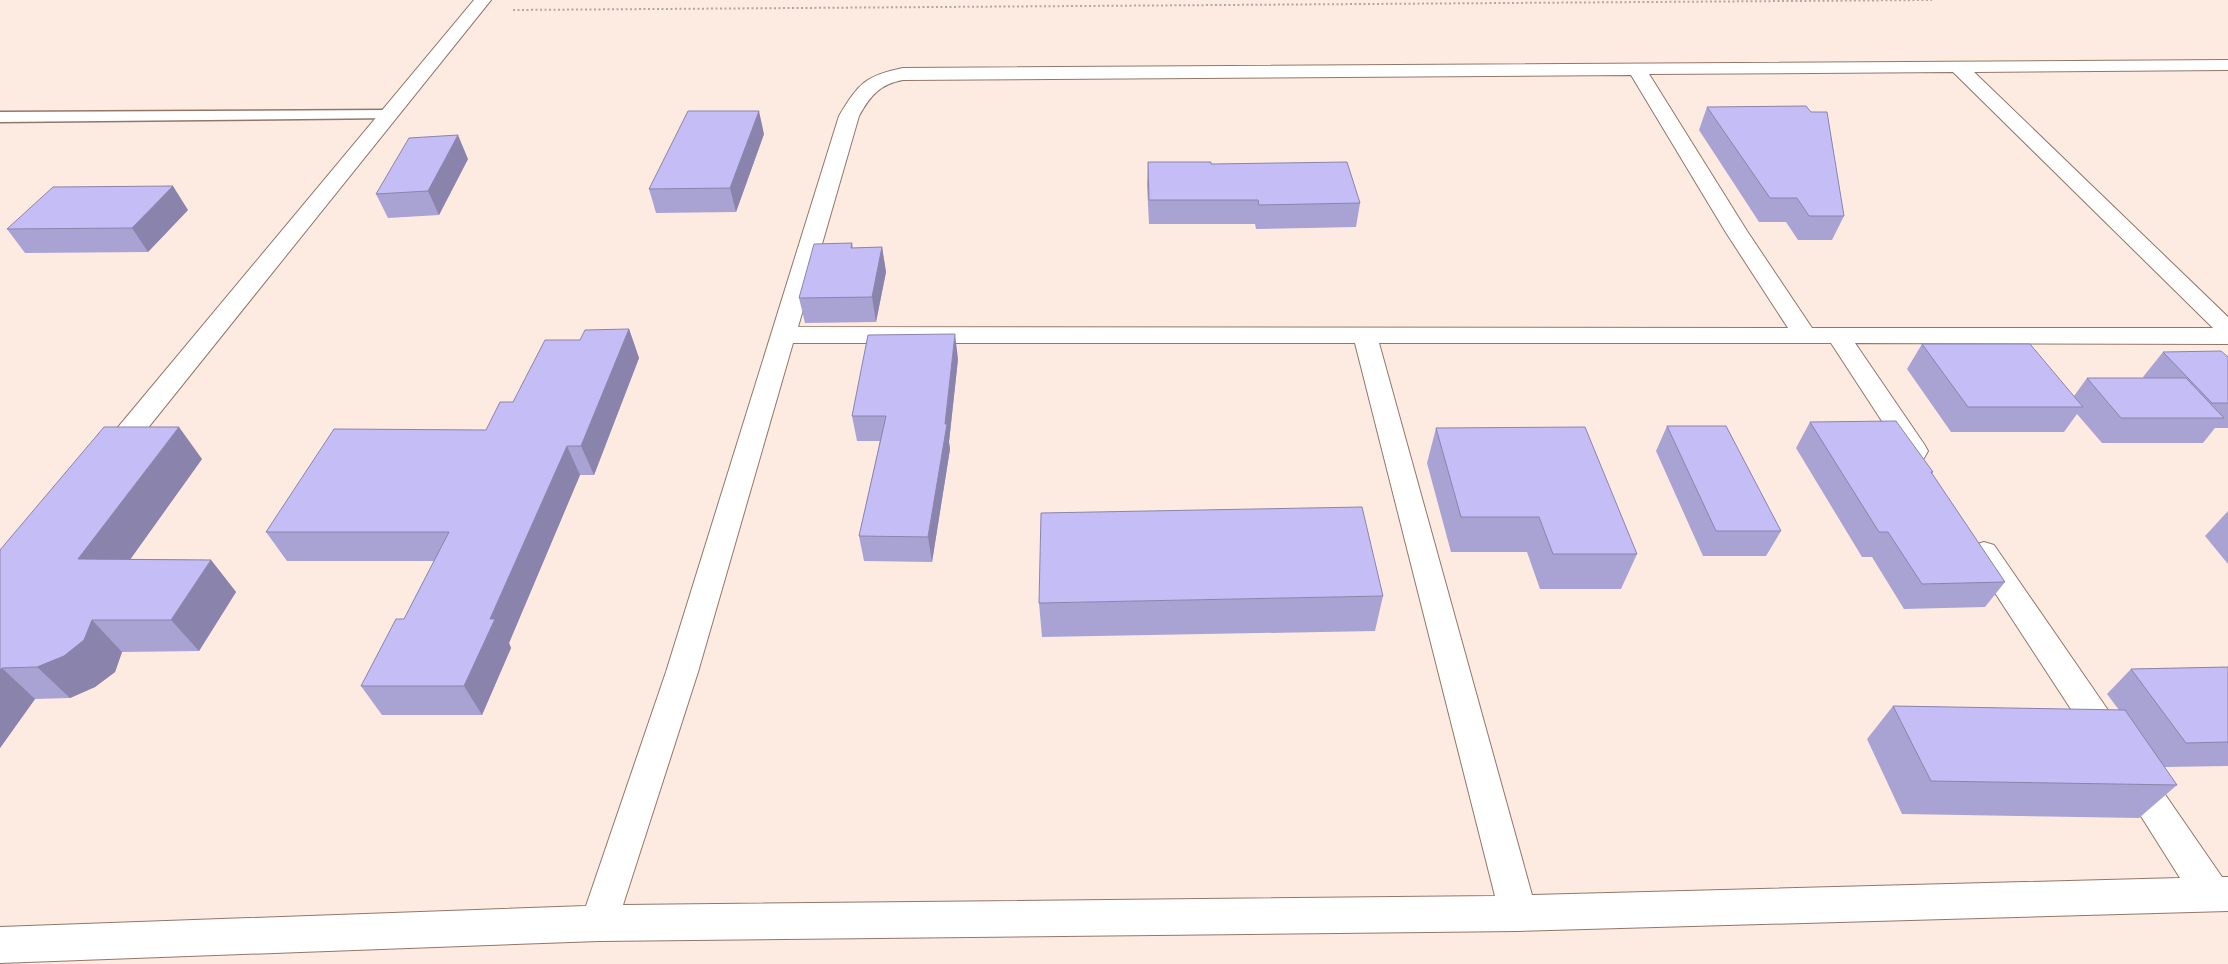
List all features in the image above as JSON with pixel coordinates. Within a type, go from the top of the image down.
[{"type":"street","points":[[94,475],[479,5]]},
{"type":"street","points":[[599,923],[682,672],[849,116],[865,88],[885,77],[912,74],[2228,65]]},
{"type":"street","points":[[1959,68],[2228,330]]},
{"type":"street","points":[[1637,70],[1736,231],[1805,336]]},
{"type":"street","points":[[782,335],[2228,336]]},
{"type":"street","points":[[1366,336],[1518,913]]},
{"type":"street","points":[[1838,336],[1932,475]]},
{"type":"street","points":[[1970,533],[2220,894]]},
{"type":"street","points":[[0,945],[599,923],[1518,913],[2220,894]]},
{"type":"lane","points":[[0,117],[389,115]]},
{"type":"path","points":[[479,5],[1932,0]]},
{"type":"building","points":[[1806,106],[1811,112],[1827,112],[1844,216],[1809,216],[1797,198],[1770,198],[1707,107]]},
{"type":"building","points":[[688,111],[759,111],[730,188],[649,189]]},
{"type":"building","points":[[458,135],[428,191],[376,194],[409,138]]},
{"type":"building","points":[[1148,162],[1211,162],[1211,164],[1347,162],[1360,203],[1259,205],[1258,200],[1149,200]]},
{"type":"building","points":[[173,186],[132,228],[7,229],[53,187]]},
{"type":"building","points":[[852,243],[851,248],[882,247],[872,297],[799,298],[814,244]]},
{"type":"building","points":[[629,329],[581,446],[567,446],[490,619],[495,619],[464,686],[361,686],[396,619],[404,619],[449,532],[266,532],[334,429],[486,430],[500,402],[513,402],[545,340],[580,340],[585,330]]},
{"type":"building","points":[[955,334],[945,424],[947,424],[928,537],[859,536],[886,416],[852,416],[868,335]]},
{"type":"building","points":[[1922,344],[2030,344],[2083,407],[1968,407]]},
{"type":"building","points":[[2221,351],[2228,357],[2228,403],[2212,403],[2163,352]]},
{"type":"building","points":[[2087,378],[2186,378],[2224,418],[2121,418]]},
{"type":"building","points":[[1896,421],[1933,472],[1931,472],[2005,582],[1922,584],[1888,532],[1879,532],[1810,422]]},
{"type":"building","points":[[1667,426],[1726,426],[1781,531],[1716,531]]},
{"type":"building","points":[[104,427],[179,427],[78,559],[211,560],[171,620],[92,620],[84,640],[64,656],[37,667],[2,668],[0,670],[0,550]]},
{"type":"building","points":[[1585,427],[1637,554],[1553,554],[1539,517],[1461,517],[1436,428]]},
{"type":"building","points":[[1362,507],[1383,596],[1039,603],[1041,513]]},
{"type":"building","points":[[2228,667],[2228,742],[2186,743],[2131,669]]},
{"type":"building","points":[[1893,706],[2125,710],[2177,785],[1931,781]]}]
